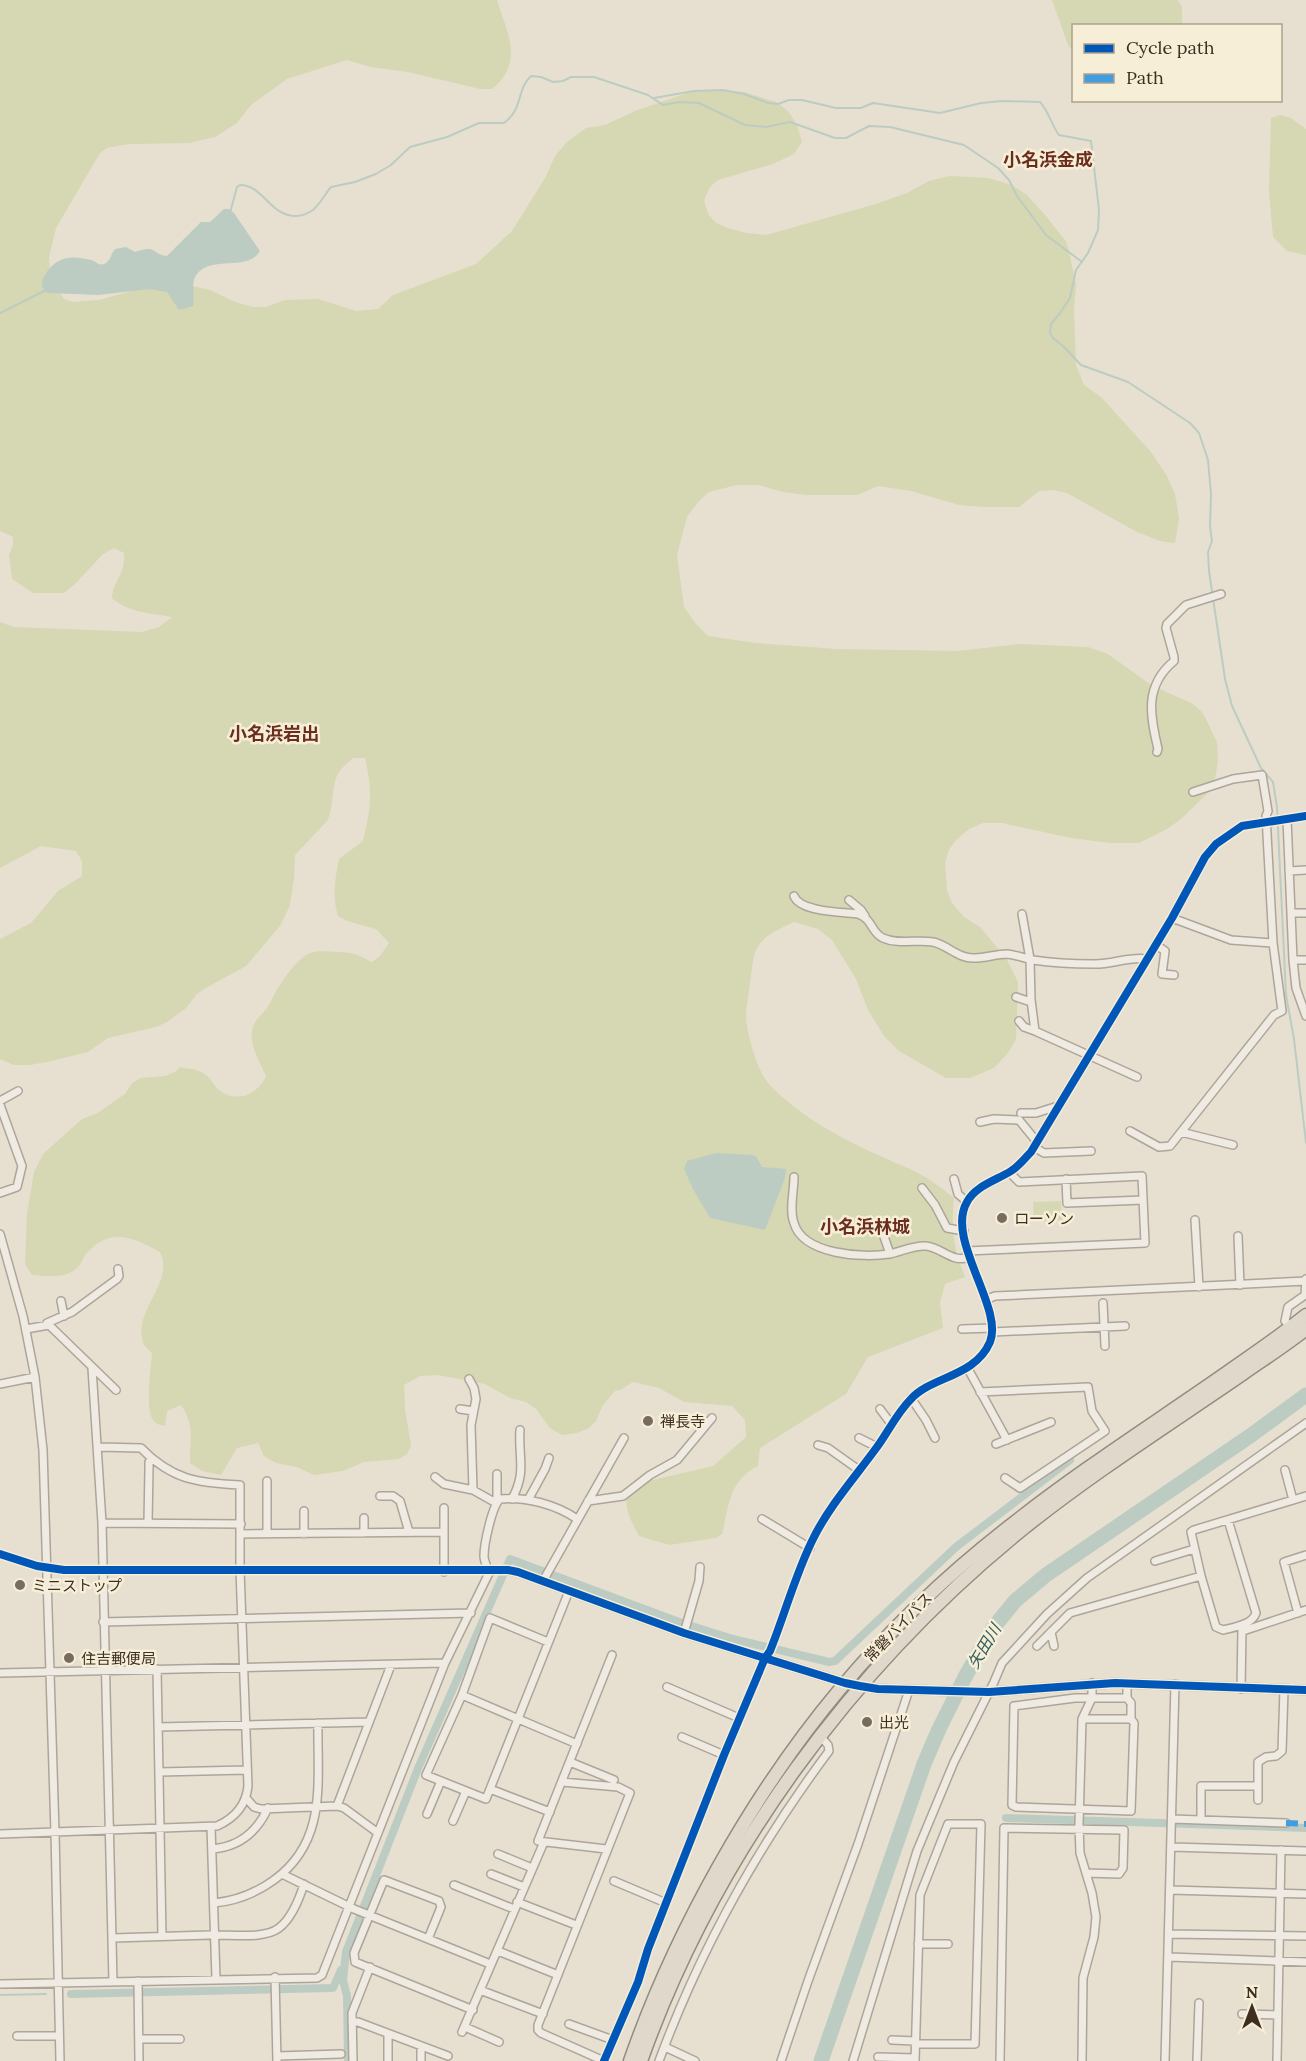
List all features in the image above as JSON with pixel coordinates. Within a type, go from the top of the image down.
[{"type":"highway","name":"常磐バイパス","points":[[630,2061],[640,2031],[686,1929],[722,1861],[759,1801],[845,1683],[941,1583],[1008,1527],[1057,1490],[1302,1324]]},
{"type":"highway","name":"常磐バイパス","points":[[641,2061],[695,1934],[728,1875],[770,1807],[860,1686],[927,1616],[1024,1529],[1302,1324]]},
{"type":"street","points":[[1157,753],[1151,719],[1152,698],[1160,673],[1174,661],[1167,624],[1186,605],[1221,594]]},
{"type":"street","points":[[1130,1131],[1164,1148],[1170,1146],[1274,1015],[1282,1011],[1274,943],[1266,816],[1268,811],[1262,776],[1266,768]]},
{"type":"street","points":[[1193,792],[1233,778],[1262,776]]},
{"type":"street","points":[[562,1782],[618,1787],[630,1793],[538,2025],[541,2033],[604,2061],[638,1982],[648,1949],[724,1755],[818,1530],[911,1398],[927,1387],[968,1367],[987,1347],[993,1330],[964,1231],[963,1219],[967,1202],[980,1188],[1018,1166],[1035,1144],[1172,918],[1205,857],[1216,844],[1242,826],[1306,816]]},
{"type":"street","points":[[1287,819],[1293,960],[1296,988],[1304,1004],[1306,1016]]},
{"type":"street","points":[[1289,871],[1306,870]]},
{"type":"street","points":[[794,897],[806,907],[865,916]]},
{"type":"street","points":[[849,900],[861,910],[877,934],[889,940],[935,942],[965,957],[1005,954],[1030,959],[1094,964],[1137,958],[1147,959]]},
{"type":"street","points":[[1291,913],[1306,913]]},
{"type":"street","points":[[1022,914],[1030,959],[1031,1002],[1035,1031]]},
{"type":"street","points":[[1172,918],[1231,940],[1274,943]]},
{"type":"street","points":[[1156,945],[1165,951],[1162,974],[1174,975]]},
{"type":"street","points":[[1293,960],[1306,960]]},
{"type":"street","points":[[1016,997],[1031,1002]]},
{"type":"street","points":[[1019,1021],[1024,1027],[1137,1077]]},
{"type":"street","points":[[0,1101],[18,1091]]},
{"type":"street","points":[[0,1105],[22,1166],[17,1187],[0,1193]]},
{"type":"street","points":[[1021,1113],[1036,1113],[1058,1106]]},
{"type":"street","points":[[980,1122],[1001,1119],[1019,1120],[1035,1144],[1044,1152],[1091,1151]]},
{"type":"street","points":[[1181,1132],[1233,1145]]},
{"type":"street","points":[[794,1177],[792,1216],[796,1229],[819,1246],[834,1253],[850,1256],[890,1254],[926,1246],[958,1258],[969,1254],[1145,1243],[1142,1176],[1019,1182],[1009,1172]]},
{"type":"street","points":[[954,1179],[958,1194],[967,1202]]},
{"type":"street","points":[[1066,1179],[1067,1203],[1143,1200]]},
{"type":"street","points":[[922,1188],[935,1205],[947,1228],[964,1231]]},
{"type":"street","points":[[1196,1220],[1199,1287]]},
{"type":"street","points":[[880,1225],[890,1254]]},
{"type":"street","points":[[0,1234],[26,1329],[35,1377],[43,1450],[51,1671],[60,2061]]},
{"type":"street","points":[[1238,1236],[1240,1285]]},
{"type":"street","points":[[49,1325],[47,1323],[72,1312],[117,1279],[118,1269]]},
{"type":"street","points":[[985,1300],[995,1296],[1306,1280],[1305,1295],[1288,1307],[1285,1321],[1302,1324]]},
{"type":"street","points":[[61,1301],[64,1316]]},
{"type":"street","points":[[1102,1303],[1105,1346]]},
{"type":"street","points":[[26,1329],[49,1325]]},
{"type":"street","points":[[49,1325],[116,1390]]},
{"type":"street","points":[[962,1329],[1125,1326]]},
{"type":"street","points":[[968,1367],[1007,1440]]},
{"type":"street","points":[[92,1368],[102,1523],[113,1982]]},
{"type":"street","points":[[0,1384],[35,1377]]},
{"type":"street","points":[[469,1379],[476,1393],[471,1425],[473,1490]]},
{"type":"street","points":[[980,1392],[1088,1387],[1092,1411],[1105,1431],[1020,1488],[1005,1478]]},
{"type":"street","points":[[911,1398],[935,1438]]},
{"type":"street","points":[[460,1409],[473,1411]]},
{"type":"street","points":[[880,1409],[892,1425]]},
{"type":"street","points":[[588,1500],[623,1496],[650,1475],[677,1460],[712,1418]]},
{"type":"street","points":[[996,1444],[1051,1422]]},
{"type":"street","points":[[853,2061],[917,1851],[985,1692],[994,1682],[1006,1657],[1073,1590],[1306,1423]]},
{"type":"street","points":[[512,1499],[517,1490],[522,1466],[520,1430]]},
{"type":"street","points":[[543,1581],[624,1438]]},
{"type":"street","points":[[858,1438],[877,1447]]},
{"type":"street","points":[[818,1445],[859,1470]]},
{"type":"street","points":[[0,1834],[211,1827],[228,1821],[240,1810],[247,1799],[240,1570],[240,1485],[182,1478],[152,1459],[141,1448],[98,1447]]},
{"type":"street","points":[[528,1500],[549,1458]]},
{"type":"street","points":[[148,1523],[149,1462],[152,1459]]},
{"type":"street","points":[[1285,1470],[1293,1500]]},
{"type":"street","points":[[492,1570],[484,1557],[496,1502],[497,1474]]},
{"type":"street","points":[[435,1477],[444,1484],[473,1490],[496,1502]]},
{"type":"street","points":[[267,1481],[267,1534]]},
{"type":"street","points":[[380,1496],[393,1496],[400,1501],[409,1532]]},
{"type":"street","points":[[1306,1496],[1194,1530],[1191,1536],[1217,1629],[1242,1628],[1306,1610]]},
{"type":"street","points":[[496,1502],[500,1499],[528,1500],[566,1513],[577,1520]]},
{"type":"street","points":[[444,1508],[444,1572]]},
{"type":"street","points":[[304,1511],[304,1534]]},
{"type":"street","points":[[364,1518],[364,1533]]},
{"type":"street","points":[[762,1519],[810,1548]]},
{"type":"street","points":[[1228,1520],[1256,1612],[1252,1620],[1242,1628]]},
{"type":"street","points":[[102,1523],[241,1524]]},
{"type":"street","points":[[241,1534],[444,1532]]},
{"type":"street","points":[[1155,1561],[1194,1549]]},
{"type":"street","points":[[0,1563],[2,1555],[64,1570],[444,1572],[508,1570],[684,1633],[769,1651],[845,1683],[860,1686],[985,1692],[1092,1683],[1127,1683],[1306,1690]]},
{"type":"street","points":[[1298,1613],[1284,1562],[1306,1555]]},
{"type":"street","points":[[684,1633],[699,1581],[700,1567]]},
{"type":"street","points":[[0,1984],[317,1978],[322,1975],[352,1908],[378,1833],[446,1663],[492,1570]]},
{"type":"street","points":[[1036,1646],[1070,1613],[1201,1576]]},
{"type":"street","points":[[549,1642],[490,1618],[462,1695],[426,1775],[486,1799],[490,1788],[549,1642],[569,1591]]},
{"type":"street","points":[[103,1622],[471,1613]]},
{"type":"street","points":[[1241,1689],[1242,1628]]},
{"type":"street","points":[[1051,1632],[1054,1646]]},
{"type":"street","points":[[606,1849],[538,1840],[612,1655]]},
{"type":"street","points":[[0,1673],[446,1663]]},
{"type":"street","points":[[337,1806],[391,1665]]},
{"type":"street","points":[[157,1669],[162,1936]]},
{"type":"street","points":[[1082,2061],[1083,1978],[1094,1937],[1096,1917],[1080,1853],[1079,1827],[1082,1719],[1092,1698],[1092,1683]]},
{"type":"street","points":[[1127,1683],[1127,1698],[1131,1703],[1131,1719],[1134,1723],[1131,1811],[1079,1812],[1012,1805],[1014,1706],[1075,1698],[1127,1698]]},
{"type":"street","points":[[1165,2061],[1170,1934],[1174,1684]]},
{"type":"street","points":[[667,1687],[739,1718]]},
{"type":"street","points":[[781,2061],[807,1981],[858,1844],[909,1690]]},
{"type":"street","points":[[1258,1800],[1258,1762],[1266,1756],[1276,1756],[1282,1751],[1284,1690]]},
{"type":"street","points":[[462,1695],[578,1743]]},
{"type":"street","points":[[1082,1719],[1131,1719]]},
{"type":"street","points":[[158,1727],[369,1722]]},
{"type":"street","points":[[214,1903],[256,1892],[282,1874],[299,1856],[307,1842],[315,1816],[318,1723]]},
{"type":"street","points":[[682,1737],[724,1755]]},
{"type":"street","points":[[659,2061],[687,1990],[728,1908],[757,1857],[829,1751],[828,1745],[821,1737]]},
{"type":"street","points":[[570,1762],[614,1780]]},
{"type":"street","points":[[159,1772],[247,1770]]},
{"type":"street","points":[[427,1814],[441,1781]]},
{"type":"street","points":[[1201,1820],[1202,1786],[1258,1786]]},
{"type":"street","points":[[490,1788],[550,1812]]},
{"type":"street","points":[[453,1821],[466,1791]]},
{"type":"street","points":[[247,1799],[254,1807],[337,1806],[344,1808],[378,1833]]},
{"type":"street","points":[[212,1849],[231,1846],[244,1839],[264,1818],[268,1808]]},
{"type":"street","points":[[1172,1820],[1286,1823]]},
{"type":"street","points":[[878,2057],[915,2060],[915,2042],[920,1896],[948,1824],[981,1824],[975,2044],[915,2042],[892,2040]]},
{"type":"street","points":[[211,1827],[216,1979]]},
{"type":"street","points":[[1000,2061],[1004,1828],[1079,1827],[1124,1830],[1123,1868],[1119,1874],[1086,1873]]},
{"type":"street","points":[[499,2042],[463,2030],[544,1842]]},
{"type":"street","points":[[1172,1847],[1306,1851]]},
{"type":"street","points":[[1277,2061],[1281,1851]]},
{"type":"street","points":[[498,1854],[532,1868]]},
{"type":"street","points":[[282,1874],[367,1915],[490,1964]]},
{"type":"street","points":[[491,1874],[524,1887]]},
{"type":"street","points":[[428,1939],[441,1907],[439,1901],[384,1880],[367,1915],[354,1953],[355,1962],[473,2010]]},
{"type":"street","points":[[614,1881],[666,1903]]},
{"type":"street","points":[[113,1938],[270,1932],[279,1928],[295,1906],[304,1884]]},
{"type":"street","points":[[454,1885],[576,1925]]},
{"type":"street","points":[[1171,1890],[1306,1894]]},
{"type":"street","points":[[1170,1934],[1306,1936]]},
{"type":"street","points":[[918,1944],[948,1944]]},
{"type":"street","points":[[498,1952],[558,1975]]},
{"type":"street","points":[[1169,1958],[1306,1962]]},
{"type":"street","points":[[353,2061],[352,2013],[370,1967]]},
{"type":"street","points":[[275,1977],[277,2059],[341,2054]]},
{"type":"street","points":[[138,1983],[139,2061]]},
{"type":"street","points":[[480,1990],[543,2014]]},
{"type":"street","points":[[1197,2061],[1199,2003]]},
{"type":"street","points":[[1242,2014],[1278,2015]]},
{"type":"street","points":[[352,2022],[448,2056]]},
{"type":"street","points":[[569,2024],[613,2040]]},
{"type":"street","points":[[388,2034],[388,2061]]},
{"type":"street","points":[[17,2036],[59,2036]]},
{"type":"street","points":[[139,2039],[180,2039]]},
{"type":"street","points":[[421,2046],[421,2061]]},
{"type":"street","points":[[664,2047],[695,2061]]},
{"type":"green space","points":[[0,0],[497,0],[509,36],[511,58],[508,68],[502,79],[492,89],[480,89],[408,72],[370,67],[347,60],[287,79],[251,105],[237,123],[215,137],[189,143],[129,144],[107,148],[100,153],[56,228],[49,258],[50,273],[57,290],[64,299],[73,302],[99,300],[153,285],[179,283],[210,290],[235,302],[253,307],[266,307],[285,300],[318,299],[356,311],[378,309],[393,295],[476,264],[512,231],[545,178],[555,156],[567,142],[586,128],[605,125],[635,111],[690,92],[718,90],[744,92],[776,102],[788,111],[797,125],[802,142],[794,154],[773,164],[718,180],[710,187],[704,200],[708,214],[716,223],[746,233],[766,235],[876,204],[907,193],[929,181],[950,176],[988,178],[1012,185],[1027,195],[1067,243],[1076,284],[1074,310],[1076,365],[1084,385],[1101,397],[1151,452],[1167,476],[1175,494],[1179,518],[1175,543],[1160,541],[1137,532],[1067,493],[1053,490],[1039,491],[1019,507],[983,507],[959,505],[911,491],[878,486],[857,495],[806,495],[783,492],[759,485],[737,485],[709,492],[687,517],[677,555],[684,607],[708,636],[756,643],[837,649],[957,651],[1021,644],[1088,647],[1108,654],[1151,685],[1193,704],[1203,713],[1217,742],[1218,762],[1213,788],[1181,819],[1139,843],[1110,843],[1071,838],[1002,823],[983,823],[969,829],[956,840],[945,862],[947,891],[952,903],[964,917],[980,927],[1006,958],[1018,982],[1016,1040],[994,1068],[970,1078],[946,1078],[899,1051],[884,1036],[868,1010],[856,979],[832,940],[818,929],[794,922],[769,935],[757,948],[752,965],[746,1014],[753,1050],[764,1077],[780,1095],[808,1117],[855,1144],[921,1175],[954,1198],[954,1239],[965,1277],[945,1284],[940,1303],[943,1328],[868,1357],[846,1394],[760,1448],[758,1466],[748,1472],[736,1486],[722,1534],[716,1538],[669,1545],[639,1536],[628,1513],[626,1502],[629,1489],[644,1482],[713,1466],[746,1437],[745,1420],[732,1406],[684,1402],[659,1388],[633,1382],[615,1391],[589,1428],[577,1433],[562,1435],[550,1428],[536,1409],[526,1402],[510,1398],[485,1384],[438,1375],[420,1376],[404,1385],[411,1446],[407,1454],[399,1459],[364,1462],[343,1471],[314,1475],[297,1467],[276,1463],[264,1456],[258,1443],[237,1448],[221,1475],[202,1471],[190,1463],[189,1420],[181,1405],[167,1411],[165,1426],[155,1422],[151,1415],[149,1388],[152,1353],[144,1343],[141,1330],[162,1274],[163,1263],[160,1252],[132,1239],[114,1237],[97,1244],[86,1254],[79,1266],[67,1274],[32,1275],[25,1264],[27,1214],[34,1172],[43,1154],[82,1119],[98,1113],[125,1094],[132,1083],[141,1078],[165,1076],[180,1067],[203,1073],[226,1094],[240,1096],[252,1092],[258,1088],[266,1076],[254,1049],[253,1028],[256,1020],[269,1005],[293,967],[306,955],[316,951],[350,953],[372,962],[380,956],[389,943],[376,929],[347,921],[338,916],[336,909],[335,888],[339,859],[363,841],[368,819],[370,791],[365,758],[353,758],[340,770],[336,778],[327,821],[295,855],[290,905],[280,926],[246,966],[197,994],[186,1008],[156,1027],[108,1038],[88,1052],[47,1062],[14,1065],[0,1059],[0,939],[31,923],[58,891],[82,876],[82,861],[76,851],[41,846],[0,868],[0,622],[14,627],[142,632],[159,627],[172,617],[133,610],[112,598],[124,560],[124,553],[114,548],[103,554],[64,593],[33,593],[12,579],[9,555],[13,537],[0,531]]},
{"type":"green space","points":[[1052,0],[1178,0],[1182,7],[1182,24],[1072,24],[1072,50],[1068,45]]},
{"type":"green space","points":[[1280,115],[1291,118],[1306,129],[1306,255],[1287,251],[1273,237],[1269,191],[1271,118]]},
{"type":"green space","points":[[1061,1201],[1062,1220],[1034,1222],[1033,1202]]},
{"type":"shaded area","points":[[224,209],[229,209],[234,213],[260,251],[246,261],[218,264],[201,270],[194,280],[193,306],[179,310],[167,292],[149,289],[98,295],[49,293],[43,288],[43,279],[49,269],[65,258],[84,258],[102,264],[108,262],[115,249],[126,247],[135,252],[151,249],[167,256],[201,222],[210,222]]},
{"type":"shaded area","points":[[716,1153],[752,1155],[756,1156],[762,1167],[786,1169],[785,1178],[765,1230],[710,1218],[684,1169],[687,1161]]},
{"type":"waterway","points":[[230,213],[237,187],[240,185],[255,190],[287,215],[305,214],[316,208],[331,187],[355,182],[376,174],[391,165],[410,147],[447,137],[479,123],[504,123],[515,111],[523,87],[531,76],[553,82],[571,77],[594,77],[648,95],[663,105],[680,102],[699,103],[745,125],[766,127],[790,122],[835,138],[846,138],[869,126],[890,127],[964,145],[998,168],[1009,180],[1017,196],[1046,235],[1082,262]]},
{"type":"waterway","points":[[654,98],[694,91],[723,90],[744,94],[768,103],[778,104],[789,100],[802,100],[836,108],[861,108],[873,103],[940,113],[981,103],[1040,102],[1059,135],[1091,141],[1099,210],[1098,230],[1088,253],[1076,270],[1070,298],[1051,324],[1050,333],[1081,365],[1128,382],[1190,423],[1199,433],[1208,460],[1212,541],[1208,552],[1209,571],[1225,679],[1232,706],[1261,768],[1273,782],[1277,807],[1286,995],[1294,1039],[1306,1143]]},
{"type":"waterway","points":[[0,313],[46,290]]},
{"type":"waterway","name":"矢田川","points":[[821,2061],[924,1764],[965,1677],[993,1628],[1015,1601],[1046,1575],[1250,1436],[1306,1395]]},
{"type":"waterway","points":[[348,2061],[347,1996],[343,1980],[346,1952],[419,1766],[510,1559],[682,1623],[733,1639],[829,1662],[835,1661],[956,1547],[1070,1460]]},
{"type":"waterway","points":[[1006,1818],[1306,1828]]},
{"type":"waterway","points":[[71,1994],[333,1988],[341,1970]]},
{"type":"waterway","points":[[0,1995],[46,1994]]},
{"type":"marked path","points":[[1286,1823],[1306,1824]]},
{"type":"cycle path","points":[[604,2061],[638,1982],[648,1949],[724,1755],[770,1651],[802,1564],[820,1525],[906,1404],[920,1391],[974,1362],[983,1354],[990,1342],[992,1328],[989,1311],[963,1235],[962,1217],[967,1202],[975,1192],[1014,1169],[1031,1152],[1172,918],[1205,857],[1216,844],[1242,826],[1306,816]]},
{"type":"cycle path","points":[[0,1554],[37,1566],[64,1570],[508,1570],[684,1633],[845,1683],[878,1689],[989,1692],[1115,1683],[1306,1690]]},
{"type":"place","name":"ローソン","points":[[1002,1218]]},
{"type":"place","name":"禅長寺","points":[[648,1421]]},
{"type":"place","name":"ミニストップ","points":[[20,1585]]},
{"type":"place","name":"住吉郵便局","points":[[69,1658]]},
{"type":"place","name":"出光","points":[[867,1722]]},
{"type":"district","name":"小名浜金成","points":[[1048,159]]},
{"type":"district","name":"小名浜岩出","points":[[274,733]]},
{"type":"district","name":"小名浜林城","points":[[865,1226]]}]
